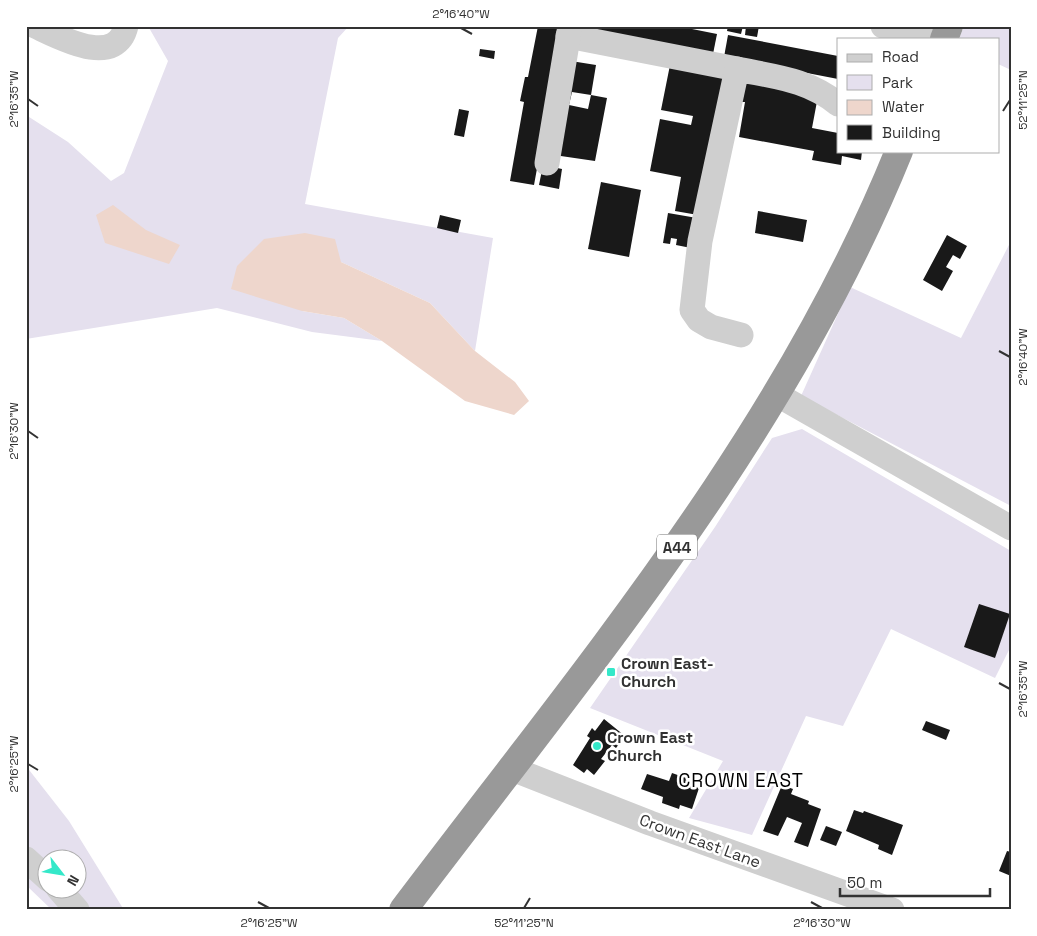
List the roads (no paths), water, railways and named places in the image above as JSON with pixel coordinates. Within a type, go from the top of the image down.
[{"type":"highway","points":[[944,38],[949,26]]},
{"type":"highway","name":"A44","points":[[403,910],[672,554],[714,492],[776,394],[836,290],[878,202],[899,152]]},
{"type":"street","points":[[35,26],[76,44],[91,48],[102,48],[114,44],[122,38],[126,26]]},
{"type":"street","points":[[885,26],[913,32],[926,38]]},
{"type":"street","points":[[547,163],[569,31],[810,85],[837,103]]},
{"type":"street","points":[[737,68],[700,241],[692,310],[699,320],[711,327],[741,335]]},
{"type":"street","points":[[776,394],[1011,528]]},
{"type":"street","name":"Crown East Lane","points":[[510,768],[650,823],[892,910]]},
{"type":"street","points":[[26,859],[38,869]]},
{"type":"street","points":[[67,898],[77,910]]},
{"type":"water","points":[[113,205],[146,230],[180,245],[169,264],[105,243],[96,215]]},
{"type":"water","points":[[305,233],[335,239],[341,262],[430,303],[475,351],[515,382],[529,401],[514,415],[465,401],[382,341],[344,318],[302,311],[231,289],[237,266],[264,239]]},
{"type":"place","name":"Crown East- Church","points":[[611,672]]},
{"type":"place","name":"Crown East Church","points":[[597,746]]},
{"type":"district","name":"CROWN EAST","points":[[741,780]]}]
